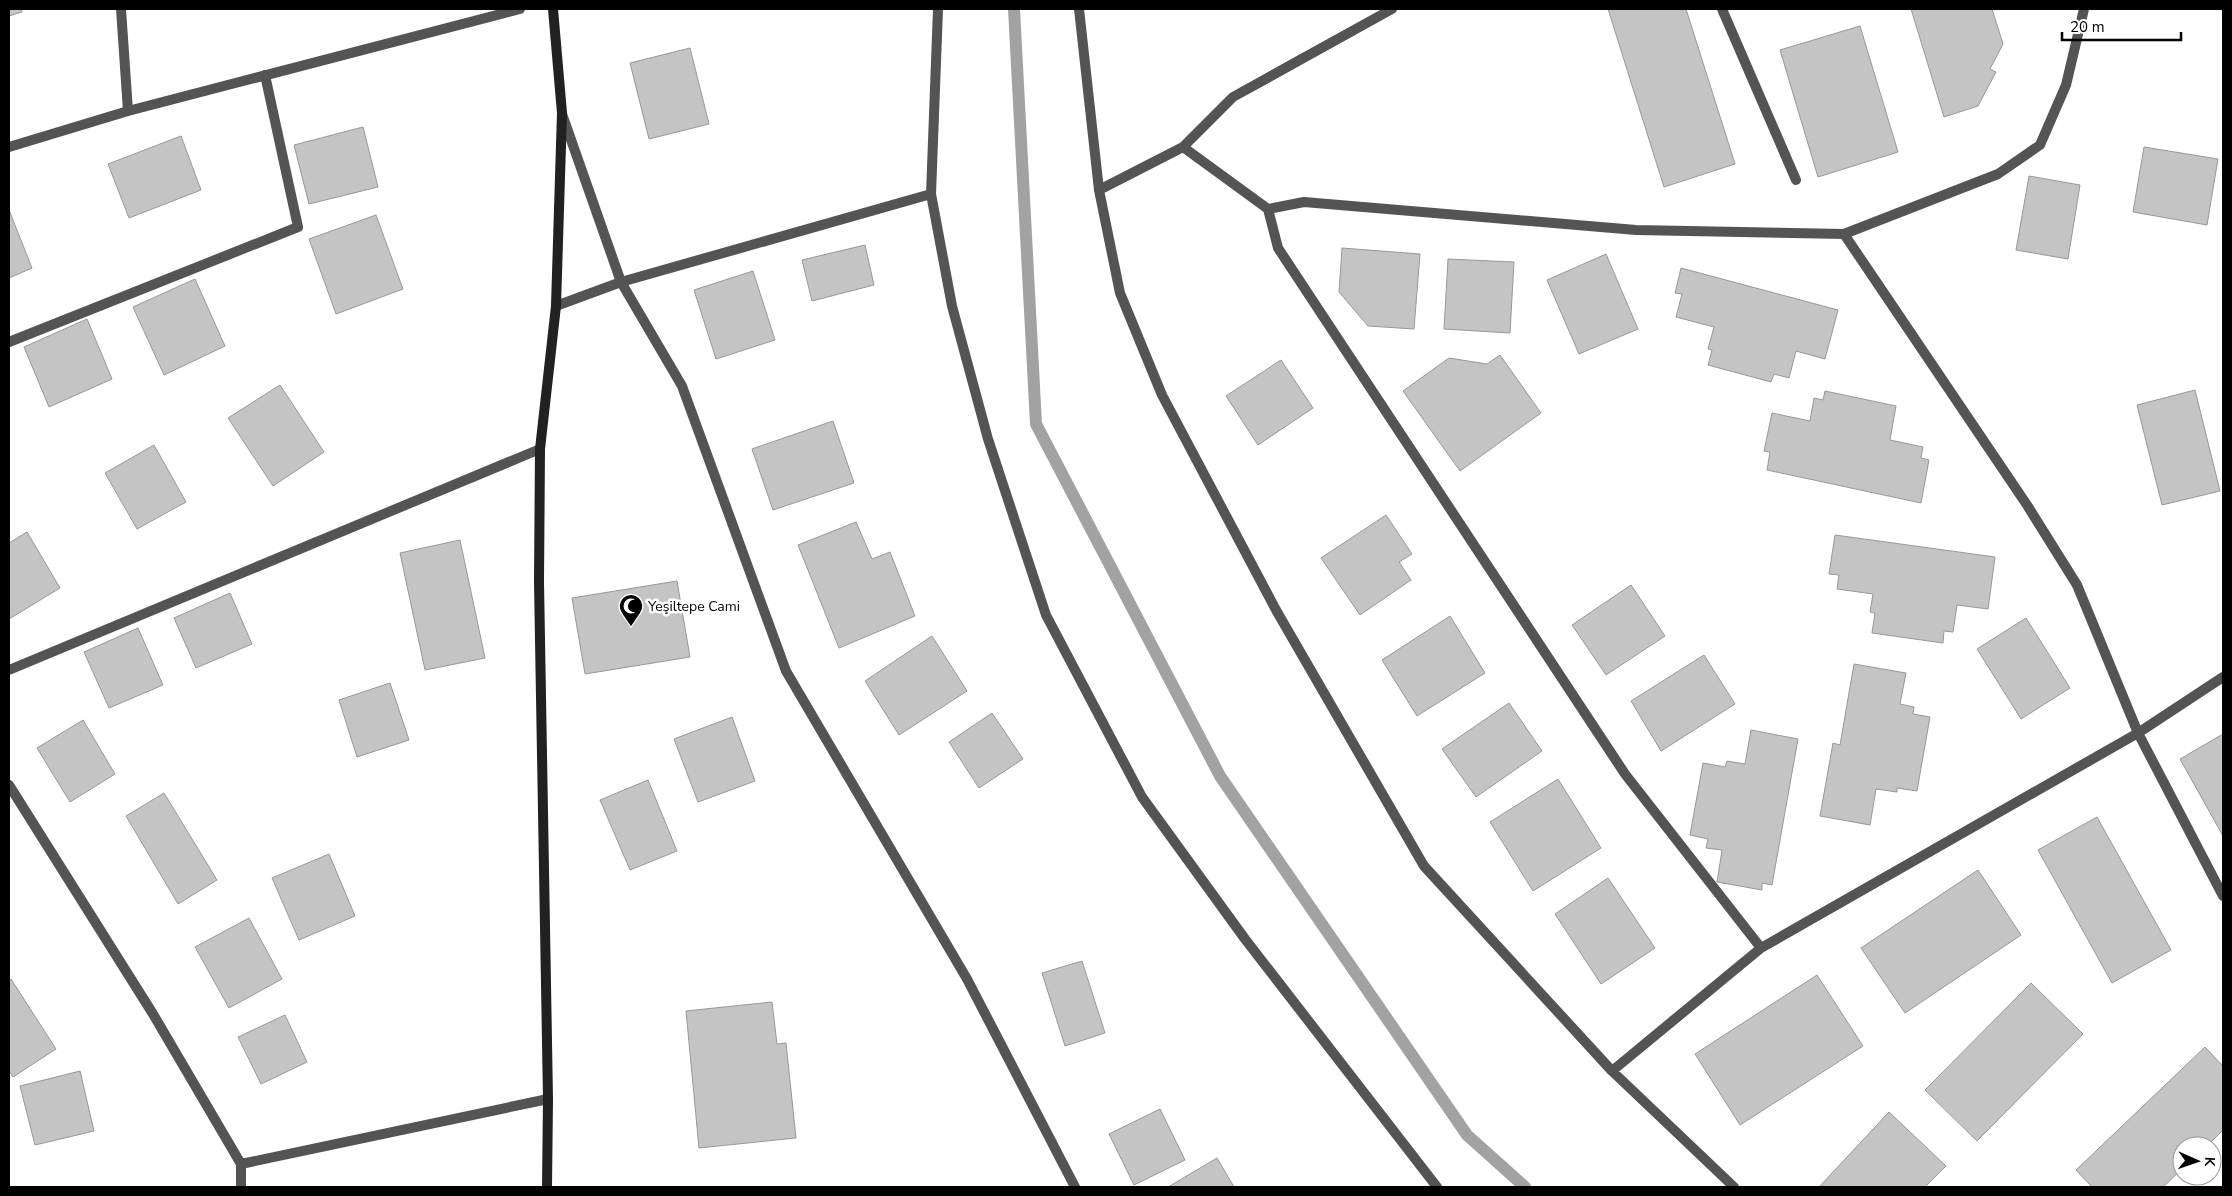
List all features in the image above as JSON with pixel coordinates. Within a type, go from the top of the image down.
[{"type":"street","points":[[122,9],[128,112]]},
{"type":"street","points":[[9,147],[128,112],[520,9]]},
{"type":"street","points":[[547,1187],[548,1099],[539,582],[540,449],[556,306],[562,113],[553,9]]},
{"type":"street","points":[[938,9],[931,194],[952,306],[986,430],[1046,615],[1142,797],[1244,939],[1437,1187]]},
{"type":"street","points":[[1079,9],[1099,190],[1120,293],[1162,394],[1276,610],[1424,866],[1612,1071],[1734,1187]]},
{"type":"street","points":[[1099,190],[1183,147],[1233,97],[1392,9]]},
{"type":"street","points":[[1722,9],[1796,180]]},
{"type":"street","points":[[1268,210],[1304,202],[1636,230],[1844,234],[1998,174],[2040,145],[2066,85],[2084,9]]},
{"type":"street","points":[[9,342],[298,227],[265,76]]},
{"type":"street","points":[[562,113],[620,282],[682,386],[786,671],[967,979],[1075,1187]]},
{"type":"street","points":[[1183,147],[1268,210],[1278,248],[1625,774],[1761,948]]},
{"type":"street","points":[[556,306],[620,282],[931,194]]},
{"type":"street","points":[[1844,234],[2027,505],[2077,585],[2138,733],[2223,896]]},
{"type":"street","points":[[9,670],[540,449]]},
{"type":"street","points":[[1612,1071],[1761,948],[2138,733],[2223,677]]},
{"type":"street","points":[[9,785],[153,1014],[241,1164],[240,1187]]},
{"type":"street","points":[[241,1164],[548,1099]]},
{"type":"building","points":[[9,9],[21,9],[22,12],[9,16]]},
{"type":"building","points":[[1608,9],[1686,9],[1735,164],[1664,187]]},
{"type":"building","points":[[1911,9],[1992,9],[2003,44],[1990,69],[1996,72],[1978,106],[1944,117]]},
{"type":"building","points":[[1860,26],[1898,152],[1818,177],[1780,50]]},
{"type":"building","points":[[690,48],[709,124],[649,139],[630,63]]},
{"type":"building","points":[[363,127],[378,187],[309,204],[294,145]]},
{"type":"building","points":[[181,136],[201,190],[129,218],[108,164]]},
{"type":"building","points":[[2144,147],[2218,159],[2207,225],[2133,212]]},
{"type":"building","points":[[2029,176],[2080,185],[2068,259],[2016,250]]},
{"type":"building","points":[[9,210],[32,268],[9,278]]},
{"type":"building","points":[[376,215],[403,289],[336,314],[309,239]]},
{"type":"building","points":[[865,245],[874,285],[812,301],[802,260]]},
{"type":"building","points":[[1342,248],[1420,254],[1414,329],[1368,326],[1339,292]]},
{"type":"building","points":[[1606,254],[1638,329],[1579,354],[1547,280]]},
{"type":"building","points":[[1448,259],[1514,262],[1510,333],[1444,329]]},
{"type":"building","points":[[1681,268],[1838,310],[1825,359],[1796,351],[1789,378],[1774,374],[1771,382],[1708,365],[1712,350],[1708,349],[1714,327],[1676,317],[1682,294],[1675,293]]},
{"type":"building","points":[[753,271],[775,340],[716,359],[694,290]]},
{"type":"building","points":[[195,279],[225,346],[164,375],[133,307]]},
{"type":"building","points":[[87,319],[112,379],[49,407],[24,347]]},
{"type":"building","points":[[1500,355],[1541,413],[1460,471],[1403,391],[1449,358],[1487,364]]},
{"type":"building","points":[[1281,360],[1313,408],[1258,445],[1226,396]]},
{"type":"building","points":[[280,385],[324,452],[273,486],[228,418]]},
{"type":"building","points":[[2195,390],[2220,491],[2162,505],[2137,405]]},
{"type":"building","points":[[1825,391],[1896,406],[1890,440],[1923,447],[1921,458],[1929,460],[1921,503],[1767,470],[1770,452],[1764,451],[1772,413],[1810,421],[1814,398],[1823,400]]},
{"type":"building","points":[[833,421],[854,483],[773,510],[752,449]]},
{"type":"building","points":[[154,445],[186,502],[137,529],[105,473]]},
{"type":"building","points":[[1386,515],[1412,554],[1399,562],[1411,580],[1360,615],[1321,558]]},
{"type":"building","points":[[856,522],[872,559],[890,552],[915,616],[839,648],[798,545]]},
{"type":"building","points":[[27,532],[60,588],[9,619],[9,543]]},
{"type":"building","points":[[1835,535],[1995,557],[1988,609],[1957,605],[1953,632],[1944,631],[1943,643],[1872,633],[1875,613],[1870,612],[1873,594],[1837,589],[1839,575],[1829,574]]},
{"type":"building","points":[[460,540],[485,658],[425,670],[400,553]]},
{"type":"building","name":"Yeşiltepe Cami","points":[[677,581],[690,657],[585,674],[572,598]]},
{"type":"building","points":[[1631,585],[1665,636],[1606,675],[1572,625]]},
{"type":"building","points":[[230,593],[252,644],[196,668],[174,618]]},
{"type":"building","points":[[1450,616],[1485,673],[1417,716],[1382,660]]},
{"type":"building","points":[[2026,618],[2070,688],[2021,719],[1977,649]]},
{"type":"building","points":[[138,628],[163,685],[109,708],[84,652]]},
{"type":"building","points":[[932,636],[967,691],[899,735],[865,681]]},
{"type":"building","points":[[1704,655],[1735,704],[1661,751],[1631,701]]},
{"type":"building","points":[[1854,664],[1906,673],[1900,704],[1914,707],[1913,714],[1930,717],[1917,791],[1897,788],[1897,792],[1876,789],[1870,825],[1820,816],[1833,743],[1840,745]]},
{"type":"building","points":[[390,683],[409,740],[357,757],[339,700]]},
{"type":"building","points":[[1509,703],[1542,751],[1476,797],[1442,749]]},
{"type":"building","points":[[992,713],[1023,759],[979,788],[949,742]]},
{"type":"building","points":[[732,717],[755,781],[698,802],[674,739]]},
{"type":"building","points":[[83,720],[115,774],[70,802],[37,748]]},
{"type":"building","points":[[1751,730],[1798,739],[1772,885],[1762,883],[1762,890],[1717,882],[1722,850],[1706,848],[1708,839],[1690,835],[1703,763],[1725,767],[1727,761],[1745,764]]},
{"type":"building","points":[[2223,734],[2223,836],[2180,759]]},
{"type":"building","points":[[1558,779],[1601,848],[1533,891],[1490,822]]},
{"type":"building","points":[[648,780],[677,851],[630,870],[600,800]]},
{"type":"building","points":[[164,793],[217,880],[178,904],[126,816]]},
{"type":"building","points":[[2097,817],[2171,950],[2112,983],[2038,850]]},
{"type":"building","points":[[329,854],[355,916],[299,940],[272,878]]},
{"type":"building","points":[[1978,870],[2021,935],[1905,1013],[1861,948]]},
{"type":"building","points":[[1608,878],[1655,948],[1601,984],[1555,914]]},
{"type":"building","points":[[249,918],[282,979],[229,1008],[195,947]]},
{"type":"building","points":[[1082,961],[1105,1033],[1065,1046],[1042,973]]},
{"type":"building","points":[[1817,975],[1863,1046],[1740,1125],[1695,1054]]},
{"type":"building","points":[[11,979],[56,1049],[13,1077],[9,1071],[9,981]]},
{"type":"building","points":[[2031,983],[2083,1034],[1977,1141],[1925,1090]]},
{"type":"building","points":[[772,1002],[777,1044],[786,1043],[796,1138],[699,1148],[686,1011]]},
{"type":"building","points":[[285,1015],[307,1062],[261,1084],[238,1037]]},
{"type":"building","points":[[2205,1047],[2223,1066],[2223,1130],[2217,1136],[2172,1136],[2172,1178],[2163,1187],[2092,1187],[2076,1170]]},
{"type":"building","points":[[80,1071],[94,1131],[35,1145],[20,1086]]},
{"type":"building","points":[[1160,1109],[1185,1160],[1134,1185],[1109,1134]]},
{"type":"building","points":[[1889,1112],[1946,1166],[1925,1187],[1819,1187]]},
{"type":"building","points":[[1217,1158],[1234,1187],[1168,1187]]},
{"type":"waterway","points":[[1014,9],[1036,424],[1220,776],[1467,1135],[1525,1187]]},
{"type":"place","name":"Yeşiltepe Cami","points":[[631,627]]}]
